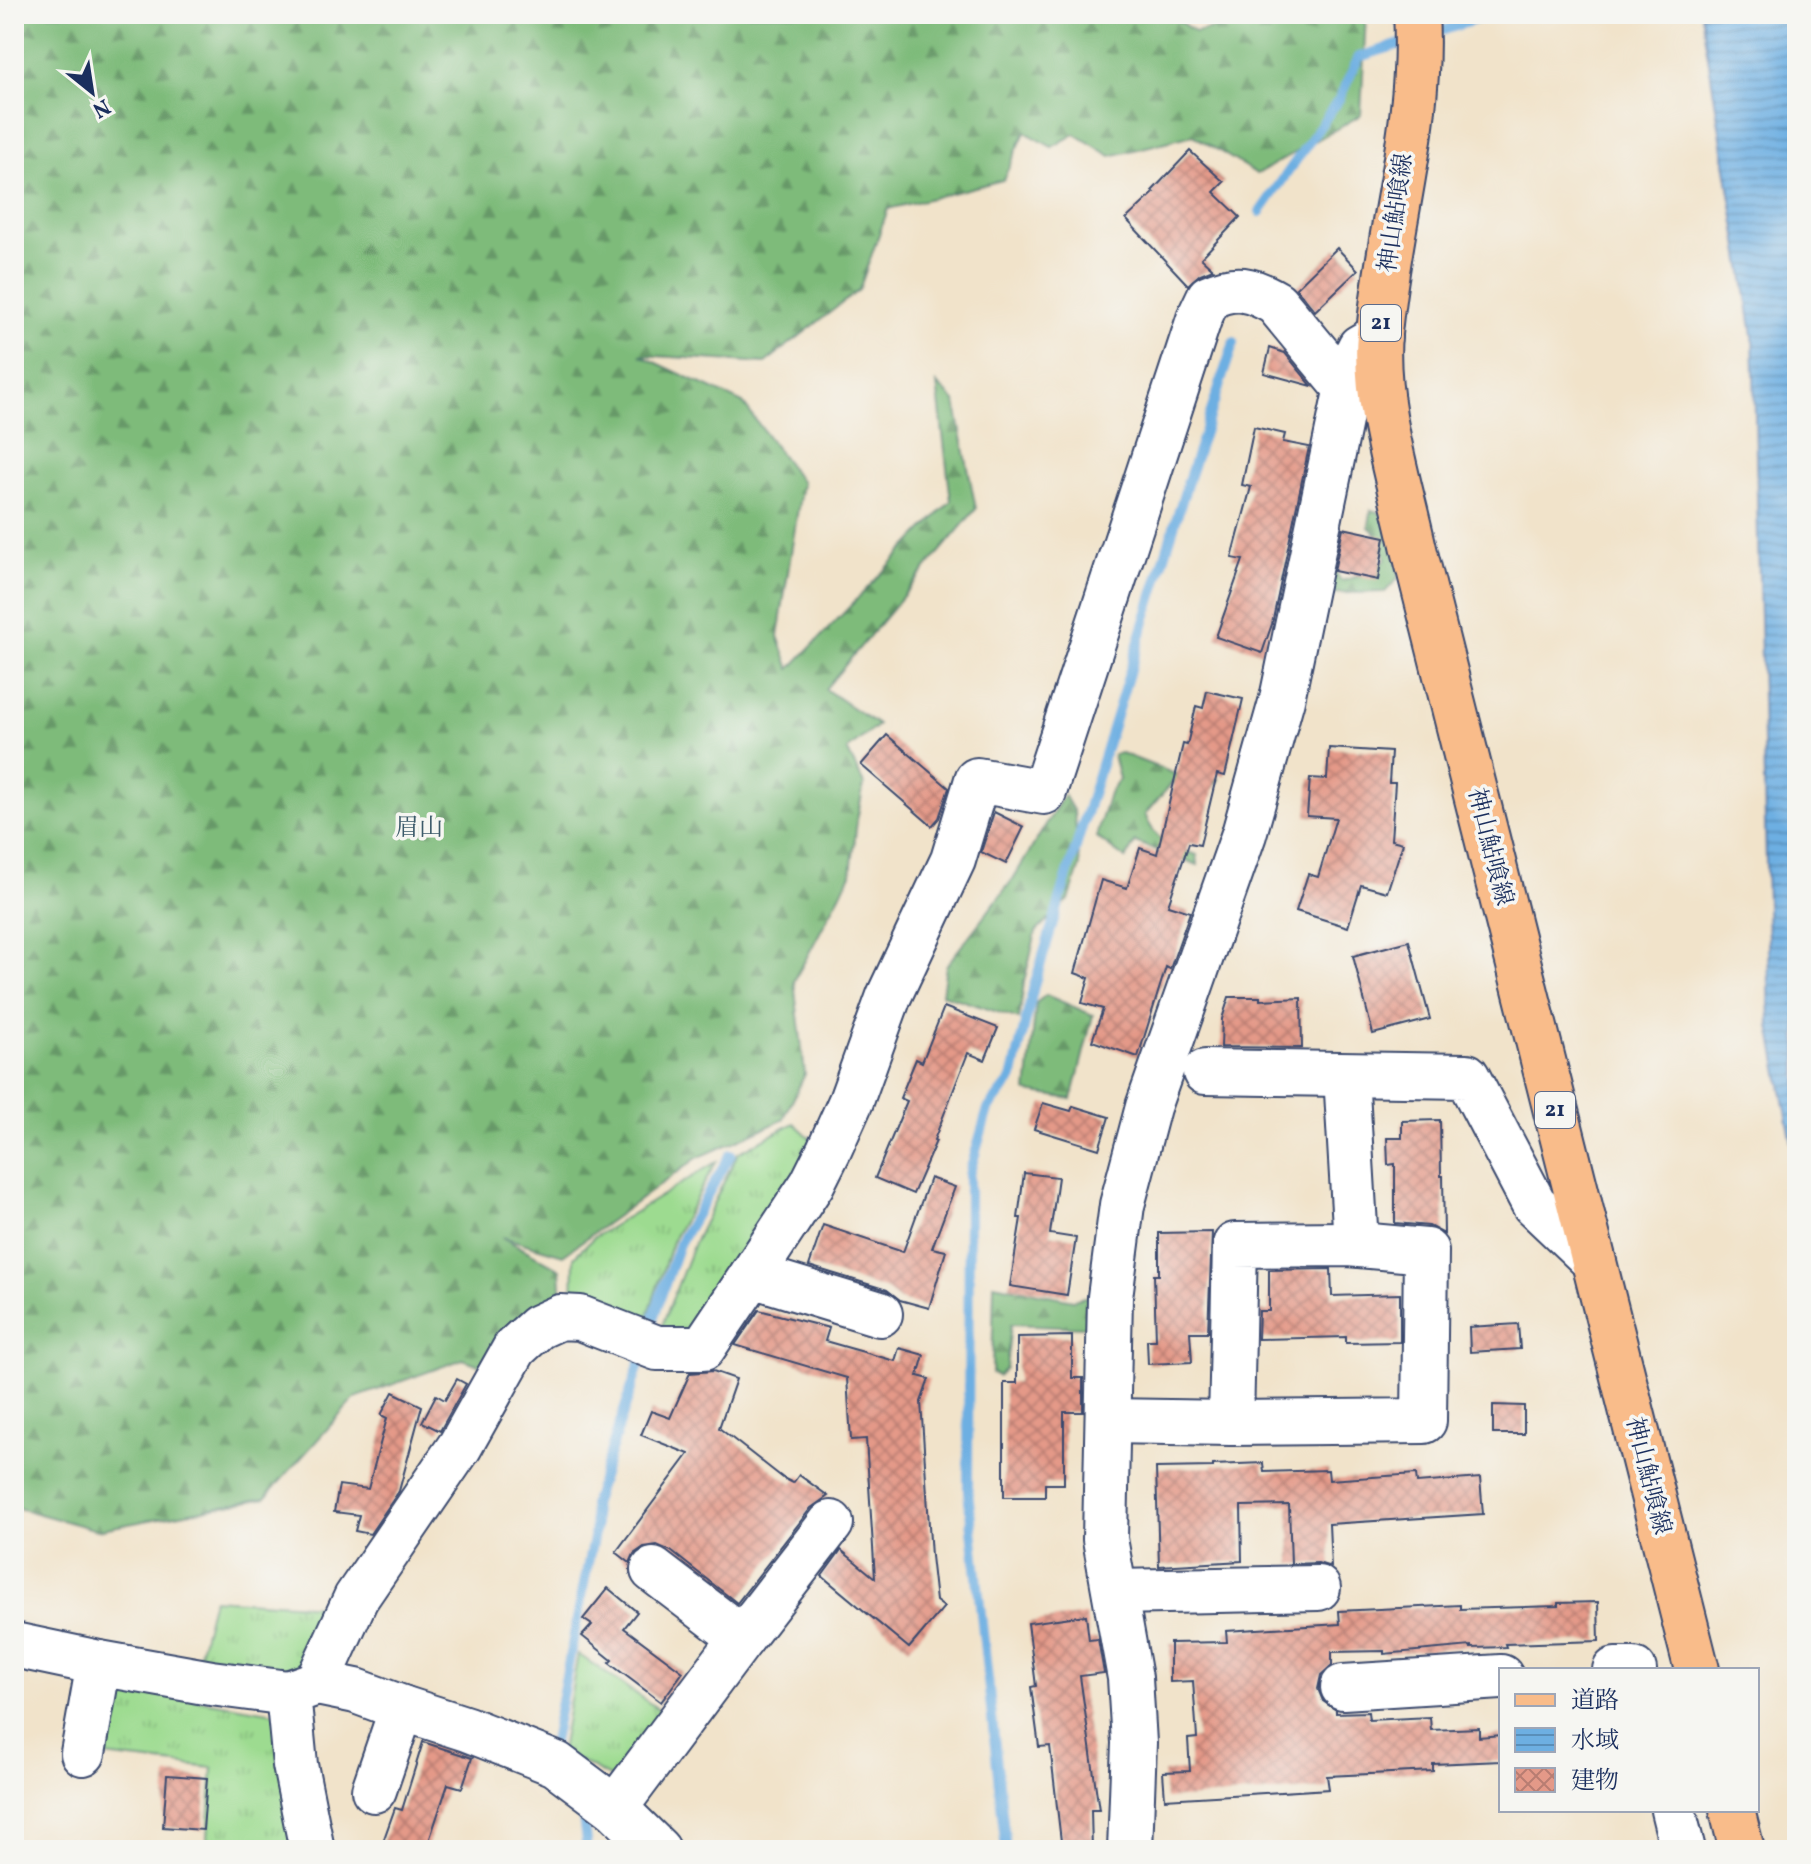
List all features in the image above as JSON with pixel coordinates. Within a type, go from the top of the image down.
[{"type":"main road","name":"神山鮎喰線","points":[[1416,14],[1415,95],[1379,336],[1387,425],[1414,549],[1696,1668]]},
{"type":"main road","points":[[1732,1812],[1742,1850]]},
{"type":"street","points":[[312,1850],[295,1765],[303,1688],[356,1598],[460,1446],[515,1348],[538,1327],[560,1317],[580,1318],[657,1348],[703,1348],[812,1184],[829,1150],[851,1101],[889,996],[953,860],[977,780],[1044,792],[1200,316],[1209,297],[1235,287],[1263,295],[1276,303],[1347,389]]},
{"type":"street","points":[[1130,1850],[1134,1743],[1130,1678],[1105,1539],[1110,1297],[1122,1205],[1148,1107],[1244,834],[1282,699],[1352,363],[1360,347],[1379,336]]},
{"type":"street","points":[[1205,1072],[1467,1076],[1534,1204],[1593,1260]]},
{"type":"street","points":[[1346,1075],[1356,1244]]},
{"type":"street","points":[[1108,1421],[1231,1423],[1424,1421],[1426,1251],[1356,1244],[1235,1245],[1231,1423]]},
{"type":"street","points":[[752,1275],[880,1314]]},
{"type":"street","points":[[615,1808],[831,1523]]},
{"type":"street","points":[[653,1570],[742,1638]]},
{"type":"street","points":[[1115,1592],[1318,1588]]},
{"type":"street","points":[[14,1645],[211,1683],[356,1691],[556,1764],[615,1808],[658,1850]]},
{"type":"street","points":[[83,1753],[99,1663]]},
{"type":"street","points":[[1343,1687],[1499,1677]]},
{"type":"street","points":[[374,1790],[402,1708]]},
{"type":"street","points":[[1674,1812],[1683,1850]]},
{"type":"green space","name":"眉山","points":[[14,14],[1168,14],[1195,32],[1294,14],[1366,14],[1361,115],[1257,174],[1193,135],[1111,156],[1075,134],[1052,147],[1025,132],[1003,180],[888,209],[859,290],[765,363],[640,355],[743,403],[802,483],[778,636],[790,669],[951,501],[937,384],[955,401],[976,509],[825,689],[878,725],[847,750],[864,784],[851,874],[794,981],[805,1074],[783,1120],[697,1158],[563,1255],[502,1237],[560,1269],[562,1303],[493,1370],[463,1359],[355,1398],[265,1498],[97,1530],[14,1507]]},
{"type":"green space","points":[[1371,510],[1388,515],[1399,577],[1385,592],[1318,594],[1329,561],[1341,581],[1371,573],[1386,559],[1381,539],[1369,527]]},
{"type":"green space","points":[[1121,753],[1175,774],[1219,779],[1211,789],[1173,782],[1145,814],[1159,837],[1171,846],[1197,855],[1198,865],[1135,842],[1126,859],[1096,837],[1109,793],[1119,779],[1113,755]]},
{"type":"green space","points":[[1064,795],[1074,812],[1080,866],[1069,900],[1036,932],[1019,1019],[942,994],[946,966],[1013,879]]},
{"type":"green space","points":[[1046,995],[1093,1015],[1072,1099],[1027,1092],[1036,1003]]},
{"type":"green space","points":[[794,1123],[819,1146],[691,1336],[658,1336],[694,1243],[738,1153]]},
{"type":"green space","points":[[716,1162],[672,1242],[643,1331],[573,1309],[574,1257],[593,1238]]},
{"type":"green space","points":[[994,1284],[1073,1300],[1092,1295],[1091,1322],[1084,1327],[1011,1324],[1006,1368],[998,1376],[992,1373]]},
{"type":"green space","points":[[213,1599],[338,1607],[298,1676],[196,1666]]},
{"type":"green space","points":[[578,1654],[661,1711],[621,1783],[561,1751]]},
{"type":"green space","points":[[113,1686],[276,1713],[296,1850],[207,1850],[213,1768],[104,1756]]},
{"type":"water","points":[[1701,14],[1797,14],[1797,1170],[1770,1026],[1753,335]]},
{"type":"building","points":[[1190,151],[1224,182],[1214,192],[1240,217],[1201,258],[1213,269],[1200,274],[1188,285],[1126,219],[1154,193],[1152,191]]},
{"type":"building","points":[[1337,248],[1358,270],[1315,311],[1296,288]]},
{"type":"building","points":[[1270,348],[1285,353],[1312,386],[1264,373]]},
{"type":"building","points":[[1254,427],[1285,434],[1283,442],[1309,447],[1272,624],[1262,653],[1216,637],[1243,560],[1232,558],[1251,487],[1242,485]]},
{"type":"building","points":[[1343,528],[1385,537],[1378,580],[1334,571]]},
{"type":"building","points":[[1207,691],[1243,699],[1225,776],[1217,774],[1200,845],[1189,843],[1168,905],[1190,912],[1170,969],[1166,967],[1138,1057],[1092,1041],[1103,1009],[1082,1003],[1089,978],[1075,973],[1101,880],[1127,888],[1140,848],[1157,854],[1183,744],[1187,745],[1196,706],[1203,708]]},
{"type":"building","points":[[887,735],[949,788],[939,818],[932,826],[861,765]]},
{"type":"building","points":[[1329,748],[1391,752],[1389,783],[1395,783],[1391,840],[1403,843],[1387,892],[1361,885],[1348,927],[1296,911],[1308,874],[1318,877],[1336,818],[1307,816],[1310,778],[1327,779]]},
{"type":"building","points":[[994,812],[1024,827],[1006,864],[981,852]]},
{"type":"building","points":[[1409,941],[1430,1019],[1373,1034],[1353,956]]},
{"type":"building","points":[[1229,997],[1260,997],[1260,1000],[1301,998],[1302,1048],[1221,1047],[1222,1019]]},
{"type":"building","points":[[944,1007],[998,1028],[985,1060],[968,1053],[913,1194],[875,1178],[907,1101],[900,1098],[916,1059],[922,1062]]},
{"type":"building","points":[[1043,1103],[1071,1111],[1073,1106],[1109,1117],[1099,1149],[1034,1129]]},
{"type":"building","points":[[1440,1120],[1444,1234],[1429,1226],[1395,1223],[1395,1164],[1388,1165],[1387,1138],[1402,1138],[1402,1121]]},
{"type":"building","points":[[1024,1173],[1058,1177],[1050,1234],[1076,1238],[1067,1295],[1010,1286],[1021,1218],[1018,1218]]},
{"type":"building","points":[[930,1178],[955,1187],[932,1248],[946,1251],[929,1308],[900,1300],[887,1290],[809,1266],[823,1225],[903,1252]]},
{"type":"building","points":[[1212,1232],[1208,1332],[1190,1332],[1192,1362],[1148,1364],[1147,1340],[1156,1340],[1154,1275],[1159,1275],[1159,1233]]},
{"type":"building","points":[[1331,1269],[1332,1296],[1400,1294],[1400,1342],[1346,1343],[1346,1337],[1258,1339],[1259,1311],[1269,1311],[1269,1270]]},
{"type":"building","points":[[759,1310],[829,1328],[825,1341],[895,1361],[899,1348],[924,1355],[918,1376],[929,1379],[921,1402],[931,1556],[936,1601],[944,1607],[909,1648],[822,1576],[841,1550],[875,1578],[866,1439],[851,1440],[847,1378],[735,1345]]},
{"type":"building","points":[[1518,1324],[1520,1349],[1470,1352],[1469,1327]]},
{"type":"building","points":[[1072,1336],[1072,1378],[1083,1378],[1083,1412],[1064,1412],[1064,1484],[1045,1484],[1045,1497],[1004,1497],[1004,1383],[1017,1383],[1017,1337]]},
{"type":"building","points":[[713,1371],[736,1379],[719,1428],[783,1478],[793,1483],[799,1475],[828,1496],[811,1508],[737,1603],[671,1551],[657,1545],[644,1547],[634,1554],[630,1563],[616,1552],[689,1454],[641,1435],[651,1411],[670,1418],[690,1373]]},
{"type":"building","points":[[457,1379],[466,1384],[440,1431],[422,1422],[436,1395],[445,1400]]},
{"type":"building","points":[[393,1392],[422,1406],[399,1491],[370,1534],[355,1531],[359,1515],[334,1512],[339,1485],[368,1489],[387,1418],[381,1415]]},
{"type":"building","points":[[1493,1405],[1524,1406],[1524,1434],[1493,1434]]},
{"type":"building","points":[[1263,1463],[1264,1472],[1328,1470],[1329,1480],[1416,1474],[1417,1483],[1480,1478],[1483,1514],[1329,1524],[1331,1567],[1318,1563],[1291,1564],[1289,1505],[1241,1506],[1242,1561],[1159,1566],[1156,1468]]},
{"type":"building","points":[[608,1588],[637,1612],[624,1628],[683,1672],[661,1702],[609,1663],[612,1660],[582,1636],[592,1625],[583,1619]]},
{"type":"building","points":[[1598,1602],[1599,1641],[1471,1646],[1384,1654],[1384,1651],[1332,1652],[1332,1665],[1321,1675],[1318,1689],[1323,1701],[1336,1713],[1368,1712],[1369,1720],[1430,1717],[1431,1730],[1479,1728],[1479,1737],[1499,1735],[1499,1761],[1433,1764],[1433,1771],[1327,1776],[1329,1789],[1165,1799],[1163,1772],[1190,1771],[1188,1739],[1197,1738],[1193,1681],[1170,1682],[1170,1643],[1227,1642],[1226,1631],[1340,1624],[1339,1611],[1460,1605],[1460,1609],[1558,1606],[1558,1603]]},
{"type":"building","points":[[1086,1615],[1089,1640],[1098,1639],[1104,1673],[1080,1676],[1099,1810],[1091,1810],[1092,1850],[1062,1850],[1050,1746],[1039,1747],[1031,1687],[1036,1686],[1028,1623]]},
{"type":"building","points":[[423,1742],[472,1758],[462,1788],[448,1784],[426,1850],[380,1850],[395,1808],[402,1810]]},
{"type":"building","points":[[167,1775],[207,1778],[203,1830],[163,1827]]},
{"type":"waterway","points":[[1426,36],[1492,14]]},
{"type":"waterway","points":[[1260,212],[1339,99],[1359,57],[1407,42]]},
{"type":"waterway","points":[[1006,1850],[968,1491],[969,1175],[988,1109],[1012,1079],[1034,986],[1188,481],[1234,342]]},
{"type":"waterway","points":[[648,1333],[679,1244],[731,1154]]},
{"type":"waterway","points":[[551,1752],[595,1528],[593,1505],[643,1353]]},
{"type":"waterway","points":[[581,1801],[587,1850]]}]
